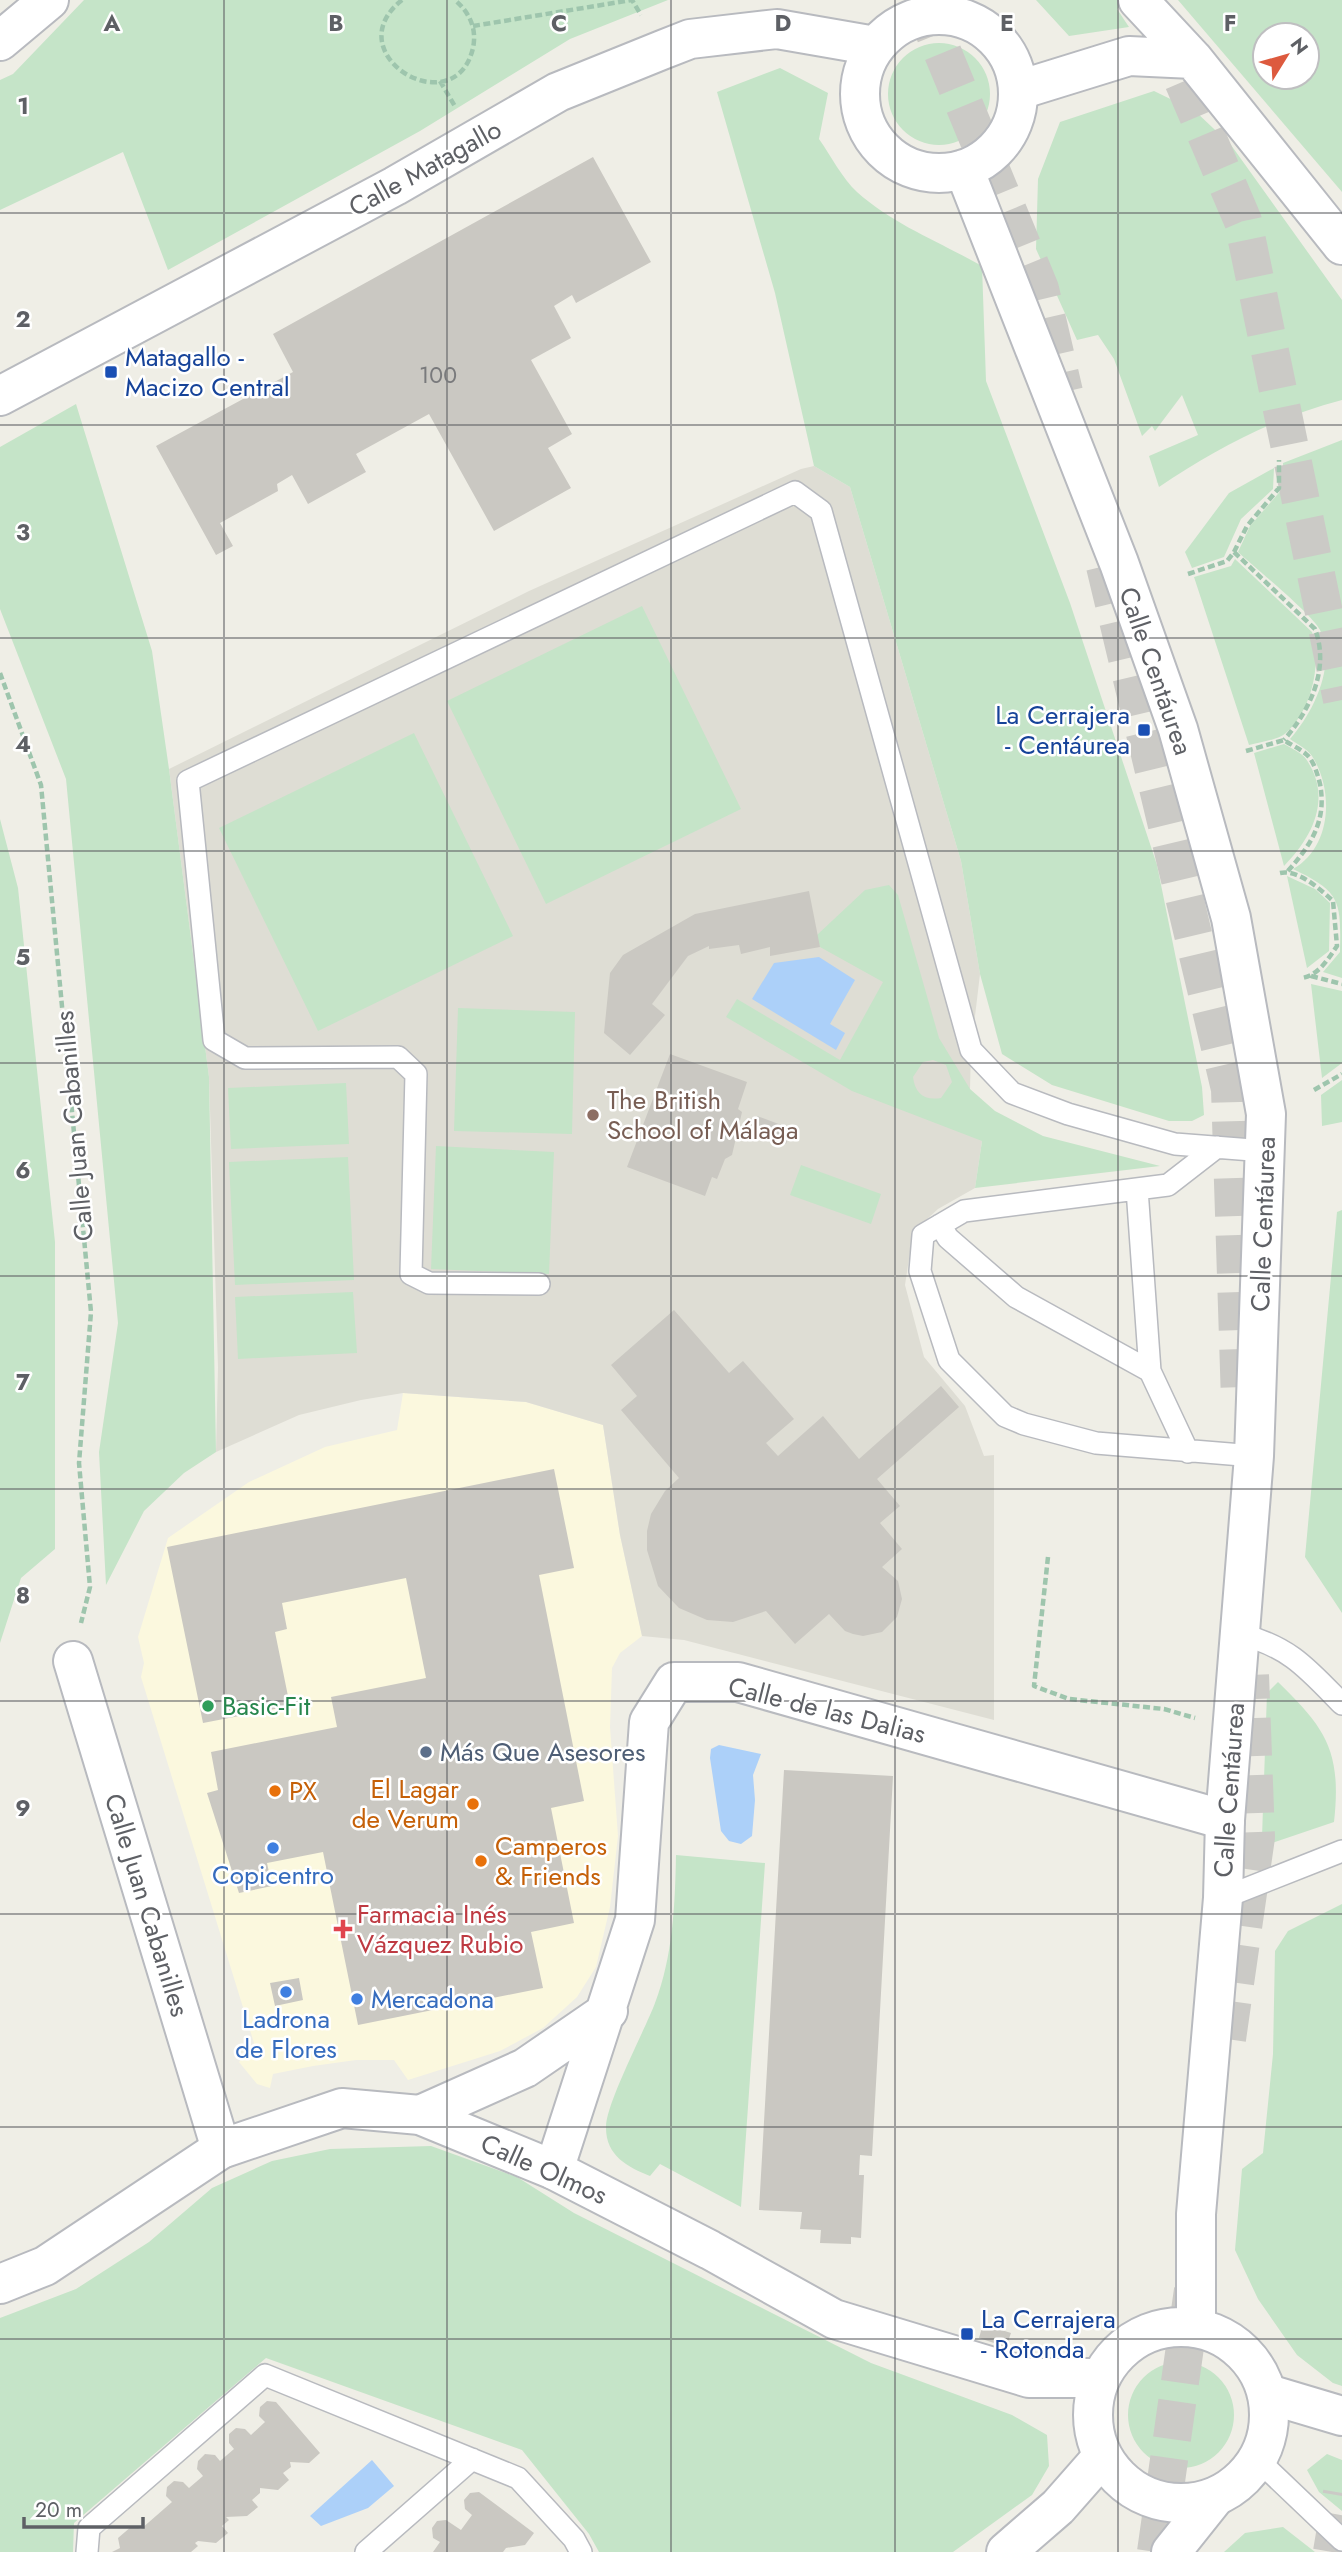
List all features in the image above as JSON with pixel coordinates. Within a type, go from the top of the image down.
[{"type":"street","points":[[0,41],[49,0]]},
{"type":"street","points":[[1138,0],[1192,59],[1342,245]]},
{"type":"street","points":[[938,14],[962,18],[984,28],[1002,45],[1013,66],[1019,90],[1016,116],[1004,139],[987,158],[964,169],[942,173],[920,171],[899,162],[882,149],[869,131],[862,110],[860,88],[865,66],[875,46],[892,29],[914,18],[938,14]]},
{"type":"street","name":"Calle Matagallo","points":[[0,396],[371,199],[558,92],[662,50],[690,39],[776,29],[875,46]]},
{"type":"street","points":[[1019,90],[1129,56],[1192,59]]},
{"type":"street","name":"Calle Centáurea","points":[[964,169],[1119,563],[1178,729],[1231,918],[1266,1114],[1254,1456],[1225,1821],[1223,1898],[1196,2214],[1196,2326]]},
{"type":"street","name":"Calle Juan Cabanilles","points":[[72,1661],[221,2149]]},
{"type":"street","name":"Calle de las Dalias","points":[[554,2170],[608,2011],[635,1920],[649,1722],[674,1682],[738,1682],[1225,1821]]},
{"type":"street","points":[[420,2115],[525,2068],[608,2011]]},
{"type":"street","name":"Calle Olmos","points":[[0,2284],[45,2266],[221,2149],[342,2108],[420,2115],[554,2170],[710,2250],[834,2319],[1028,2378],[1099,2378]]},
{"type":"street","points":[[1171,2552],[1215,2497],[1239,2482],[1258,2460],[1270,2428],[1268,2394],[1242,2349],[1196,2326],[1139,2335],[1099,2378],[1091,2418],[1102,2457],[1131,2488],[1172,2503],[1215,2497]]},
{"type":"street","points":[[1268,2394],[1342,2416]]},
{"type":"street","points":[[1006,2552],[1058,2507],[1102,2457]]},
{"type":"lane","points":[[539,1283],[429,1283],[411,1275],[416,1074],[398,1057],[245,1058],[214,1040],[188,781],[795,492],[821,511],[971,1050],[1013,1093],[1068,1114],[1175,1144],[1265,1151]]},
{"type":"lane","points":[[1217,1147],[1168,1185],[964,1211],[923,1235],[920,1271],[949,1360],[1005,1416],[1024,1424],[1096,1443],[1254,1456]]},
{"type":"lane","points":[[1137,1189],[1150,1371],[1188,1452]]},
{"type":"lane","points":[[940,1225],[948,1238],[1016,1297],[1150,1371]]},
{"type":"lane","points":[[1240,1634],[1265,1641],[1299,1660],[1342,1704]]},
{"type":"lane","points":[[1223,1898],[1342,1852]]},
{"type":"lane","points":[[87,2552],[89,2528],[265,2375],[518,2478],[574,2539],[581,2552]]},
{"type":"lane","points":[[366,2552],[472,2459]]},
{"type":"lane","points":[[1258,2460],[1342,2540]]},
{"type":"path","points":[[402,0],[389,13],[383,43],[388,58],[410,79],[425,83],[453,76],[471,54],[473,26],[468,13],[455,0]]},
{"type":"path","points":[[473,26],[531,19],[632,0],[662,50]]},
{"type":"path","points":[[1188,574],[1227,561],[1247,526],[1279,488],[1279,460]]},
{"type":"path","points":[[1234,552],[1315,629],[1321,645],[1318,680],[1303,717],[1284,740],[1246,751]]},
{"type":"path","name":"Calle Juan Cabanilles","points":[[0,673],[41,785],[61,979],[91,1312],[79,1463],[90,1587]]},
{"type":"path","points":[[1284,740],[1308,755],[1318,777],[1324,804],[1312,840],[1287,872]]},
{"type":"path","points":[[1280,873],[1287,872],[1318,886],[1333,901],[1337,946],[1311,976]]},
{"type":"path","points":[[1302,978],[1311,976],[1342,984]]},
{"type":"path","points":[[1314,1090],[1342,1074]]},
{"type":"path","points":[[1048,1557],[1039,1618],[1034,1686],[1069,1699],[1164,1709],[1232,1730]]},
{"type":"shaded area","name":"The British School of Málaga","points":[[814,466],[850,487],[961,861],[980,974],[971,1050],[970,1089],[982,1141],[975,1188],[938,1209],[913,1232],[905,1285],[924,1357],[965,1406],[984,1456],[994,1455],[994,1720],[684,1640],[642,1636],[620,1535],[603,1425],[526,1402],[403,1393],[299,1415],[216,1452],[218,1367],[209,1077],[169,769],[529,591],[801,469]]},
{"type":"shaded area","points":[[403,1393],[526,1402],[603,1425],[620,1535],[642,1636],[620,1653],[612,1668],[610,1727],[618,1836],[610,1907],[596,1967],[577,1997],[543,2028],[500,2051],[408,2080],[394,2060],[356,2060],[313,2066],[273,2074],[270,2088],[257,2084],[239,2062],[254,2043],[141,1677],[144,1663],[138,1637],[168,1538],[249,1482],[325,1447],[397,1430]]},
{"type":"green space","points":[[84,0],[668,0],[570,39],[420,131],[168,270],[123,152],[0,210],[0,80],[13,74]]},
{"type":"green space","points":[[1036,0],[1121,0],[1125,3],[1117,9],[1129,27],[1069,36]]},
{"type":"green space","points":[[1178,0],[1342,0],[1342,192],[1256,91],[1321,91],[1321,21],[1251,21],[1251,85]]},
{"type":"green space","points":[[939,43],[958,47],[975,58],[986,75],[990,94],[986,113],[975,130],[958,141],[939,145],[920,141],[903,130],[892,113],[888,94],[892,75],[903,58],[920,47]]},
{"type":"green space","points":[[780,68],[828,93],[819,139],[857,192],[902,224],[982,266],[986,381],[1070,603],[1157,865],[1202,1087],[1204,1115],[1192,1121],[1169,1121],[1052,1085],[1002,1054],[980,974],[961,861],[850,487],[814,466],[775,293],[717,92]]},
{"type":"green space","points":[[1154,91],[1195,111],[1231,145],[1342,300],[1342,400],[1270,425],[1202,459],[1159,487],[1149,456],[1198,435],[1182,395],[1155,431],[1152,426],[1142,436],[1114,359],[1098,335],[1077,340],[1036,249],[1038,179],[1060,122]]},
{"type":"green space","points":[[76,404],[152,651],[209,1077],[216,1452],[184,1473],[144,1511],[106,1585],[99,1452],[118,1323],[66,779],[0,609],[0,447]]},
{"type":"green space","points":[[1342,440],[1342,978],[1323,972],[1340,952],[1340,921],[1335,900],[1321,884],[1293,869],[1316,847],[1325,817],[1324,785],[1319,770],[1310,753],[1290,739],[1307,716],[1320,688],[1326,658],[1325,644],[1320,630],[1306,613],[1238,552],[1250,526],[1284,487],[1283,463]]},
{"type":"green space","points":[[1274,468],[1273,489],[1241,519],[1224,557],[1192,568],[1185,552],[1229,493]]},
{"type":"green space","points":[[1235,559],[1312,632],[1315,644],[1312,685],[1295,723],[1278,737],[1249,745],[1194,577],[1231,566]]},
{"type":"green space","points":[[642,606],[741,809],[546,904],[447,701]]},
{"type":"green space","points":[[414,733],[513,936],[318,1031],[219,828]]},
{"type":"green space","points":[[1284,744],[1306,759],[1318,788],[1318,803],[1316,817],[1303,843],[1284,866],[1254,753]]},
{"type":"green space","points":[[0,819],[18,888],[55,1242],[55,1549],[21,1578],[0,1643]]},
{"type":"green space","points":[[1287,876],[1315,889],[1330,903],[1329,951],[1307,968]]},
{"type":"green space","points":[[889,885],[898,895],[939,1038],[970,1089],[995,1111],[1043,1136],[1160,1166],[975,1188],[982,1141],[852,1091],[726,1017],[737,999],[840,1060],[883,982],[820,947],[817,935],[865,890]],"holes":[[[933,1060],[946,1065],[952,1082],[941,1098],[921,1095],[913,1077],[923,1062]]]},
{"type":"green space","points":[[1311,984],[1342,991],[1342,1063],[1322,1078]]},
{"type":"green space","points":[[458,1008],[575,1012],[572,1134],[454,1131]]},
{"type":"green space","points":[[1342,1080],[1342,1122],[1322,1126],[1321,1095]]},
{"type":"green space","points":[[346,1083],[349,1144],[231,1149],[228,1088]]},
{"type":"green space","points":[[436,1146],[554,1152],[549,1274],[431,1269]]},
{"type":"green space","points":[[348,1157],[354,1280],[235,1285],[229,1162]]},
{"type":"green space","points":[[801,1165],[881,1194],[871,1224],[790,1195]]},
{"type":"green space","points":[[1342,1210],[1342,1613],[1305,1557],[1337,1212]]},
{"type":"green space","points":[[353,1292],[357,1353],[238,1359],[235,1297]]},
{"type":"green space","points":[[1278,1682],[1308,1713],[1327,1742],[1335,1776],[1336,1797],[1334,1822],[1272,1843],[1262,1837],[1267,1693]]},
{"type":"green space","points":[[676,1855],[765,1863],[741,2207],[660,2164],[650,2176],[634,2169],[614,2153],[607,2138],[607,2117],[655,2003],[666,1967],[674,1911]]},
{"type":"green space","points":[[1342,1904],[1342,2386],[1333,2383],[1297,2355],[1258,2299],[1235,2250],[1242,2169],[1263,2153],[1273,2054],[1275,1951],[1288,1931]]},
{"type":"green space","points":[[431,2146],[517,2177],[574,2213],[871,2363],[1012,2415],[1047,2435],[1049,2466],[1032,2495],[953,2552],[599,2552],[589,2534],[522,2450],[266,2358],[74,2523],[73,2552],[0,2552],[0,2318],[76,2289],[149,2242],[212,2188],[272,2161],[330,2149]]},
{"type":"green space","points":[[1181,2362],[1201,2366],[1219,2377],[1230,2395],[1234,2415],[1230,2435],[1219,2453],[1201,2464],[1181,2468],[1161,2464],[1143,2453],[1132,2435],[1128,2415],[1132,2395],[1143,2377],[1161,2366]]},
{"type":"green space","points":[[1327,2454],[1342,2460],[1342,2511],[1319,2492],[1307,2470]]},
{"type":"green space","points":[[1283,2527],[1315,2552],[1224,2552],[1245,2533]]},
{"type":"water","points":[[819,957],[855,980],[830,1024],[845,1033],[836,1050],[752,999],[774,963]]},
{"type":"water","points":[[719,1745],[761,1754],[753,1775],[755,1800],[752,1836],[741,1844],[729,1841],[721,1831],[710,1758],[711,1749]]},
{"type":"water","points":[[372,2460],[394,2486],[368,2508],[321,2526],[310,2516]]},
{"type":"building","points":[[593,157],[651,262],[576,303],[572,295],[554,306],[571,338],[531,360],[572,434],[548,448],[571,488],[494,531],[429,414],[356,454],[366,472],[308,504],[292,475],[277,484],[278,491],[220,523],[233,546],[216,555],[156,446],[293,372],[273,334]]},
{"type":"building","points":[[809,891],[820,947],[770,956],[770,947],[741,954],[739,945],[709,949],[709,946],[688,956],[652,1004],[665,1015],[630,1055],[604,1033],[610,973],[623,955],[695,914]]},
{"type":"building","points":[[670,1054],[747,1082],[738,1109],[742,1112],[732,1155],[725,1159],[717,1179],[712,1177],[705,1196],[627,1167]]},
{"type":"building","points":[[757,1116],[792,1129],[786,1144],[752,1132]]},
{"type":"building","points":[[674,1310],[729,1373],[743,1361],[794,1419],[766,1443],[778,1456],[823,1416],[859,1459],[941,1386],[959,1407],[877,1479],[900,1506],[880,1523],[902,1549],[882,1567],[898,1581],[902,1599],[897,1617],[882,1632],[863,1636],[853,1634],[845,1631],[829,1614],[795,1644],[766,1611],[733,1622],[707,1620],[679,1608],[658,1586],[647,1550],[647,1531],[651,1514],[665,1491],[679,1478],[621,1410],[637,1396],[611,1365]]},
{"type":"building","points":[[554,1469],[574,1568],[539,1575],[584,1801],[551,1808],[574,1923],[531,1932],[543,1988],[358,2025],[323,1852],[267,1863],[272,1886],[239,1893],[207,1793],[218,1790],[211,1752],[337,1727],[331,1697],[426,1678],[406,1578],[282,1603],[287,1629],[275,1632],[290,1706],[203,1723],[167,1547]]},
{"type":"building","points":[[784,1770],[893,1776],[872,2156],[860,2155],[859,2175],[864,2175],[861,2238],[851,2237],[851,2244],[820,2243],[821,2230],[800,2229],[802,2212],[759,2210]]},
{"type":"building","points":[[299,1978],[303,2000],[275,2006],[270,1983]]},
{"type":"building","points":[[983,2324],[1011,2333],[1006,2347],[979,2338]]},
{"type":"building","points":[[267,2401],[276,2402],[320,2453],[309,2463],[290,2462],[291,2467],[283,2473],[289,2480],[278,2490],[260,2488],[260,2493],[252,2500],[258,2507],[247,2516],[226,2517],[229,2520],[222,2526],[228,2533],[216,2543],[198,2541],[195,2543],[198,2546],[191,2552],[112,2552],[120,2548],[118,2538],[132,2526],[141,2529],[172,2502],[166,2496],[167,2487],[174,2481],[183,2482],[189,2488],[203,2476],[197,2469],[198,2461],[205,2454],[215,2455],[220,2461],[234,2449],[229,2443],[229,2434],[236,2428],[245,2429],[251,2435],[265,2422],[259,2416],[260,2407]]},
{"type":"building","points":[[479,2492],[534,2533],[525,2545],[506,2548],[503,2552],[433,2552],[440,2542],[433,2538],[432,2528],[437,2521],[446,2520],[461,2530],[472,2515],[465,2509],[464,2500],[470,2493]]},
{"type":"tunnel","points":[[921,0],[1040,289],[1064,392]]},
{"type":"tunnel","points":[[1161,29],[1243,221],[1342,700]]},
{"type":"tunnel","points":[[1105,566],[1230,1089],[1240,1401]]},
{"type":"tunnel","points":[[1227,2039],[1256,1837],[1250,1675]]},
{"type":"tunnel","points":[[1156,2552],[1193,2290]]},
{"type":"tunnel","points":[[1332,2552],[1342,2493]]},
{"type":"place","name":"Matagallo - Macizo Central","points":[[111,372]]},
{"type":"place","name":"La Cerrajera - Centáurea","points":[[1144,730]]},
{"type":"place","name":"The British School of Málaga","points":[[593,1115]]},
{"type":"place","name":"Basic-Fit","points":[[208,1706]]},
{"type":"place","name":"Más Que Asesores","points":[[426,1752]]},
{"type":"place","name":"PX","points":[[275,1791]]},
{"type":"place","name":"El Lagar de Verum","points":[[473,1804]]},
{"type":"place","name":"Copicentro","points":[[273,1848]]},
{"type":"place","name":"Camperos & Friends","points":[[481,1861]]},
{"type":"place","name":"Farmacia Inés Vázquez Rubio","points":[[343,1929]]},
{"type":"place","name":"Ladrona de Flores","points":[[286,1992]]},
{"type":"place","name":"Mercadona","points":[[357,1999]]},
{"type":"place","name":"La Cerrajera - Rotonda","points":[[967,2334]]}]
